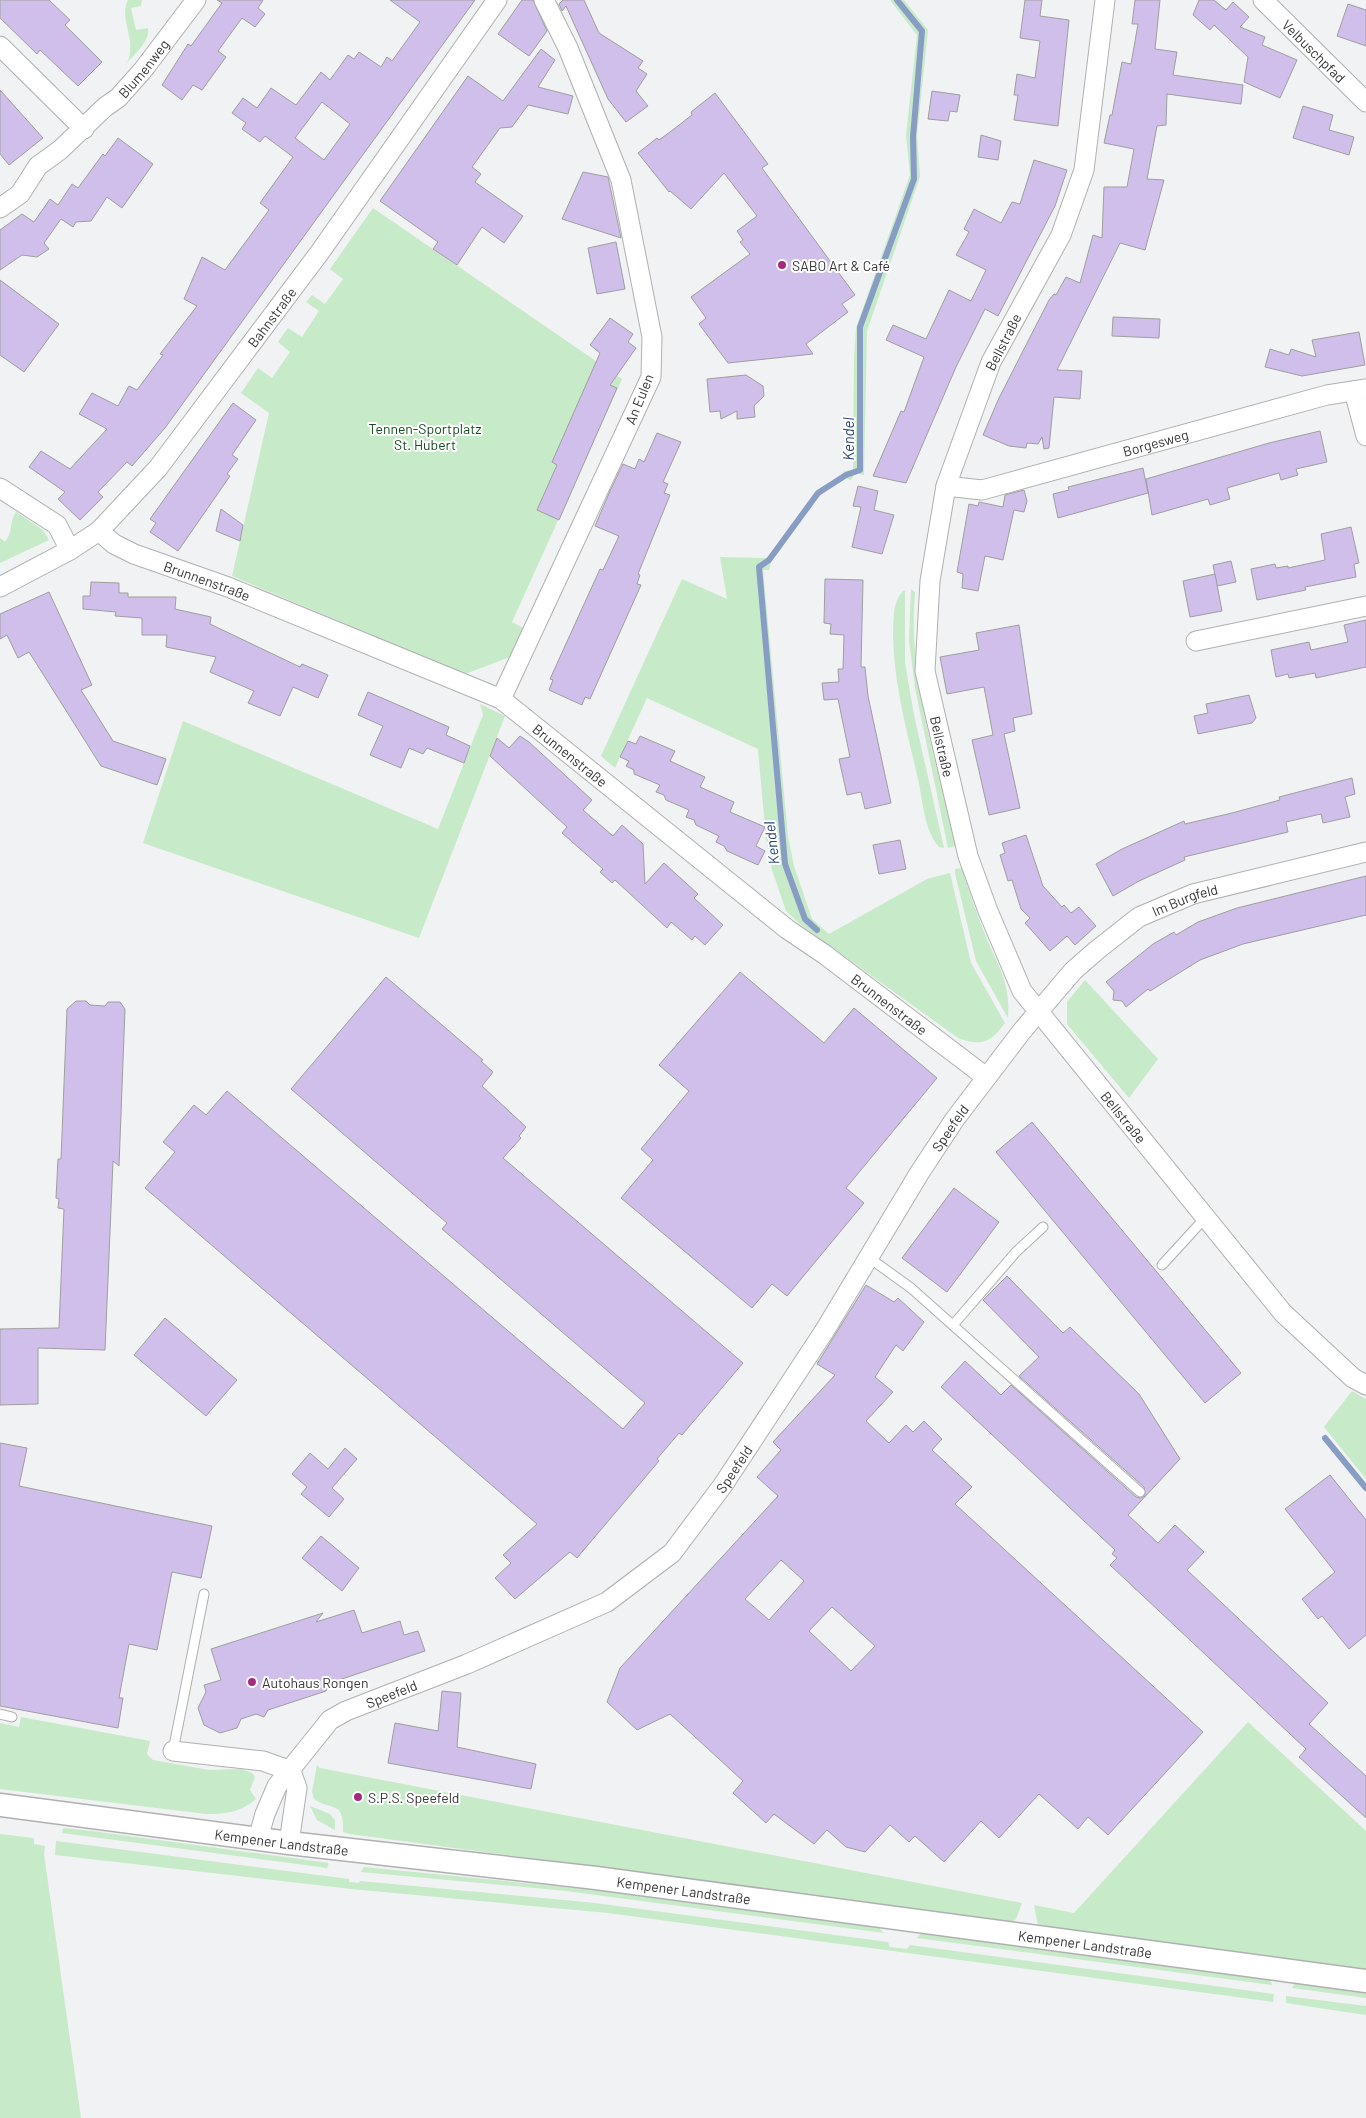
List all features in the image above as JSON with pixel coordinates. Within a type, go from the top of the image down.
[{"type":"street","name":"Blumenweg","points":[[0,208],[20,194],[38,166],[84,129],[105,107],[118,98],[143,70],[196,0]]},
{"type":"street","name":"Bahnstraße","points":[[0,587],[70,550],[99,531],[147,481],[195,422],[320,252],[497,0]]},
{"type":"street","name":"An Eulen","points":[[501,699],[651,377],[652,337],[621,180],[568,48],[544,0]]},
{"type":"street","name":"Bellstraße","points":[[1105,0],[1084,170],[1061,235],[991,362],[946,486],[930,580],[925,671],[968,856],[988,911],[1022,991],[1283,1314],[1353,1378],[1366,1385]]},
{"type":"street","name":"Velbuschpfad","points":[[1263,0],[1366,102]]},
{"type":"street","points":[[0,46],[84,129]]},
{"type":"street","points":[[1360,390],[1366,436]]},
{"type":"street","name":"Borgesweg","points":[[946,486],[982,490],[1327,395],[1360,390]]},
{"type":"street","points":[[0,488],[57,525],[70,550]]},
{"type":"street","name":"Brunnenstraße","points":[[99,531],[114,544],[134,554],[228,587],[501,699],[787,929],[824,954],[986,1077]]},
{"type":"street","points":[[1196,641],[1366,606]]},
{"type":"street","name":"Im Burgfeld","points":[[1039,1012],[1073,971],[1139,917],[1193,894],[1366,852]]},
{"type":"street","name":"Speefeld","points":[[258,1839],[265,1814],[277,1786],[291,1771],[305,1749],[330,1720],[338,1715],[467,1664],[607,1602],[672,1553],[723,1485],[825,1330],[920,1172],[986,1077],[1039,1012]]},
{"type":"street","points":[[173,1751],[263,1761],[291,1771],[297,1788],[289,1843]]},
{"type":"street","name":"Kempener Landstraße","points":[[0,1805],[289,1843],[596,1878],[1366,1981]]},
{"type":"lane","points":[[1162,1265],[1205,1218]]},
{"type":"lane","points":[[953,1326],[1016,1252],[1044,1226]]},
{"type":"lane","points":[[868,1257],[911,1288],[1140,1492]]},
{"type":"lane","points":[[173,1751],[204,1594]]},
{"type":"lane","points":[[0,1714],[12,1717]]},
{"type":"green space","points":[[128,0],[142,0],[141,6],[131,8],[136,30],[148,28],[148,33],[144,43],[127,63],[130,54],[130,37],[125,15]]},
{"type":"green space","points":[[890,0],[904,0],[928,30],[917,135],[920,177],[867,331],[864,475],[855,473],[851,480],[845,478],[825,491],[814,502],[772,558],[769,570],[763,570],[788,836],[794,866],[812,919],[829,934],[927,879],[950,873],[971,963],[1005,1023],[995,1035],[980,1042],[966,1041],[958,1038],[801,925],[786,911],[772,870],[766,839],[758,749],[647,698],[615,768],[601,756],[682,579],[727,599],[720,557],[767,558],[786,536],[817,490],[842,475],[844,471],[853,470],[856,328],[910,175],[906,135],[917,35]]},
{"type":"green space","name":"Tennen-Sportplatz St. Hubert","points":[[373,208],[622,379],[512,622],[523,628],[510,657],[465,674],[232,576],[269,413],[241,393],[258,368],[272,378],[290,352],[278,342],[288,328],[302,337],[319,311],[306,302],[312,295],[325,304],[343,279],[330,269]]},
{"type":"green space","points":[[16,512],[43,530],[49,540],[0,563],[0,538],[5,542],[7,539]]},
{"type":"green space","points":[[911,589],[915,592],[915,656],[919,688],[956,846],[948,848],[915,688],[909,640]]},
{"type":"green space","points":[[905,590],[905,663],[914,715],[944,848],[939,847],[934,840],[927,824],[896,676],[893,634],[894,613],[896,603]]},
{"type":"green space","points":[[480,704],[505,716],[419,938],[143,843],[183,721],[438,829],[483,715]]},
{"type":"green space","points":[[962,868],[979,920],[1006,985],[1008,1018],[976,961],[955,873],[955,869]]},
{"type":"green space","points":[[1085,980],[1158,1059],[1129,1098],[1067,1024],[1067,1002]]},
{"type":"green space","points":[[1352,1391],[1366,1399],[1366,1479],[1324,1427]]},
{"type":"green space","points":[[21,1717],[150,1741],[147,1754],[153,1760],[209,1770],[241,1769],[252,1773],[255,1777],[250,1790],[256,1799],[245,1807],[233,1811],[206,1814],[0,1789],[0,1723],[19,1727]]},
{"type":"green space","points":[[1248,1722],[1366,1831],[1366,1970],[1038,1926],[1034,1905],[1074,1913]]},
{"type":"green space","points":[[317,1765],[320,1768],[1022,1903],[1016,1919],[1011,1923],[350,1834],[343,1832],[342,1815],[339,1810],[314,1799],[312,1792]]},
{"type":"green space","points":[[310,1806],[330,1814],[335,1820],[335,1830],[317,1820]]},
{"type":"green space","points":[[63,1828],[329,1863],[327,1868],[62,1833]]},
{"type":"green space","points":[[0,1834],[34,1838],[34,1844],[45,1846],[44,1854],[81,2118],[0,2118]]},
{"type":"green space","points":[[56,1841],[349,1879],[349,1882],[359,1883],[360,1881],[595,1903],[888,1942],[890,1947],[907,1949],[910,1945],[1274,1994],[1273,2002],[608,1913],[351,1889],[55,1855]]},
{"type":"green space","points":[[364,1867],[624,1893],[878,1927],[884,1933],[566,1891],[361,1872]]},
{"type":"green space","points":[[921,1933],[1270,1980],[1272,1985],[917,1938]]},
{"type":"green space","points":[[1295,1983],[1366,1993],[1366,1998],[1292,1988]]},
{"type":"green space","points":[[1286,1996],[1366,2006],[1366,2015],[1286,2003]]},
{"type":"building","points":[[0,0],[49,0],[70,20],[65,25],[102,62],[78,86],[40,50],[37,54],[0,18]]},
{"type":"building","points":[[217,0],[263,0],[258,8],[265,14],[255,27],[242,18],[218,51],[226,57],[202,90],[193,85],[182,100],[162,85],[188,44],[191,46],[222,3]]},
{"type":"building","points":[[390,0],[475,0],[165,428],[132,466],[127,462],[98,492],[103,497],[80,520],[58,499],[65,492],[29,467],[41,451],[70,469],[107,429],[79,414],[92,393],[118,406],[129,386],[137,390],[163,355],[160,354],[197,306],[184,299],[202,257],[225,270],[269,210],[260,203],[293,157],[265,136],[260,142],[242,129],[246,123],[232,113],[243,98],[257,108],[271,88],[296,105],[321,72],[330,80],[348,55],[354,59],[359,52],[381,67],[387,57],[392,61],[420,22]],"holes":[[[322,102],[350,124],[324,160],[295,138]]]},
{"type":"building","points":[[522,0],[533,0],[547,31],[529,56],[498,34]]},
{"type":"building","points":[[563,0],[584,0],[599,33],[643,61],[638,68],[647,74],[636,91],[648,106],[626,122],[608,99],[566,6],[562,11],[559,4]]},
{"type":"building","points":[[1025,0],[1042,0],[1040,16],[1069,20],[1058,126],[1014,120],[1018,95],[1014,95],[1017,74],[1035,78],[1040,41],[1020,38]]},
{"type":"building","points":[[1135,0],[1160,0],[1155,49],[1177,52],[1173,75],[1243,85],[1241,104],[1167,94],[1166,125],[1157,126],[1147,179],[1164,180],[1145,250],[1120,243],[1057,370],[1082,371],[1080,399],[1054,397],[1049,448],[1044,449],[1042,437],[1038,444],[1027,443],[1026,448],[1009,446],[983,435],[999,398],[1049,300],[1054,294],[1056,295],[1066,277],[1080,283],[1093,235],[1102,238],[1104,187],[1127,187],[1134,149],[1104,143],[1110,115],[1112,115],[1122,62],[1131,64],[1138,24],[1132,24]]},
{"type":"building","points":[[1199,0],[1214,0],[1226,10],[1233,2],[1249,17],[1240,27],[1265,37],[1262,45],[1297,60],[1280,98],[1244,82],[1248,57],[1214,25],[1210,30],[1193,15]]},
{"type":"building","points":[[1348,4],[1366,10],[1366,46],[1337,36]]},
{"type":"building","points":[[541,49],[555,60],[538,87],[573,96],[568,114],[528,105],[512,127],[500,128],[472,167],[481,174],[475,182],[523,216],[504,243],[482,227],[457,265],[433,249],[438,242],[380,201],[468,76],[503,101]]},
{"type":"building","points":[[0,90],[43,138],[9,165],[0,154]]},
{"type":"building","points":[[932,91],[960,95],[957,112],[950,111],[948,121],[928,119]]},
{"type":"building","points":[[715,93],[768,164],[762,168],[855,295],[842,304],[848,312],[806,344],[813,354],[728,363],[699,324],[706,318],[691,297],[750,254],[740,242],[743,240],[737,231],[757,216],[724,173],[691,209],[669,192],[638,153],[692,115],[691,112]]},
{"type":"building","points":[[1303,106],[1333,115],[1329,130],[1354,137],[1349,155],[1293,138]]},
{"type":"building","points":[[981,135],[1001,141],[998,160],[978,157]]},
{"type":"building","points":[[118,138],[153,164],[122,208],[107,197],[91,221],[76,222],[73,227],[61,219],[44,243],[49,249],[37,257],[22,255],[0,270],[0,230],[22,214],[34,222],[50,199],[58,205],[72,184],[78,188],[103,154],[105,156]]},
{"type":"building","points":[[1034,160],[1067,170],[1055,206],[998,316],[985,309],[956,367],[906,483],[873,476],[901,411],[904,412],[924,357],[886,340],[893,325],[926,339],[949,290],[971,301],[986,270],[956,255],[969,232],[964,229],[974,209],[1001,223],[1012,202],[1020,204]]},
{"type":"building","points":[[583,172],[608,177],[621,238],[562,219]]},
{"type":"building","points":[[616,242],[625,289],[597,294],[588,248]]},
{"type":"building","points":[[0,280],[59,324],[24,372],[0,355]]},
{"type":"building","points":[[1113,317],[1160,319],[1159,338],[1112,336]]},
{"type":"building","points":[[610,318],[633,334],[628,342],[636,348],[610,385],[617,388],[559,520],[537,510],[557,465],[552,462],[600,353],[590,345]]},
{"type":"building","points":[[1359,332],[1365,365],[1302,376],[1265,367],[1270,349],[1289,355],[1291,349],[1316,357],[1312,340]]},
{"type":"building","points":[[746,375],[763,386],[764,396],[754,406],[755,417],[737,419],[737,411],[721,419],[720,411],[710,412],[707,379]]},
{"type":"building","points":[[233,403],[256,420],[232,455],[238,459],[227,474],[230,476],[178,551],[150,532],[156,523],[150,519]]},
{"type":"building","points":[[1320,431],[1327,462],[1296,469],[1298,475],[1281,480],[1279,473],[1227,488],[1230,499],[1210,505],[1208,499],[1152,515],[1146,479],[1269,443]]},
{"type":"building","points":[[657,433],[681,442],[663,482],[668,484],[664,493],[670,495],[638,574],[640,575],[637,584],[641,585],[590,699],[585,697],[582,705],[549,690],[553,680],[550,679],[600,569],[603,570],[619,536],[595,526],[610,491],[623,464],[635,469],[639,459],[644,462]]},
{"type":"building","points":[[1143,468],[1148,493],[1058,518],[1053,494],[1069,490],[1068,487]]},
{"type":"building","points":[[858,486],[878,491],[874,510],[894,515],[882,554],[852,547],[861,507],[853,506]]},
{"type":"building","points":[[1024,490],[1027,501],[1024,512],[1014,510],[1003,560],[985,556],[978,591],[962,588],[963,574],[957,572],[969,504],[978,506],[979,502],[1003,507],[1005,495]]},
{"type":"building","points":[[221,509],[243,525],[240,541],[216,531]]},
{"type":"building","points":[[1351,527],[1359,563],[1354,564],[1356,577],[1305,587],[1306,590],[1257,600],[1251,569],[1275,564],[1276,568],[1288,566],[1288,568],[1325,560],[1321,534]]},
{"type":"building","points":[[1231,561],[1236,582],[1217,586],[1213,565]]},
{"type":"building","points":[[1215,574],[1222,611],[1190,617],[1183,581]]},
{"type":"building","points":[[825,579],[863,580],[861,667],[865,667],[868,696],[891,803],[865,809],[861,792],[847,795],[839,759],[850,757],[838,699],[824,700],[822,683],[839,682],[838,669],[843,669],[844,635],[830,634],[831,624],[824,623]]},
{"type":"building","points":[[91,582],[119,583],[119,593],[128,593],[128,597],[176,597],[175,609],[211,617],[210,624],[300,667],[302,664],[328,675],[318,698],[293,687],[280,716],[248,703],[254,691],[210,672],[216,657],[166,647],[167,635],[142,635],[142,618],[115,616],[116,612],[83,609],[83,596],[90,596]]},
{"type":"building","points":[[49,592],[92,685],[81,690],[113,741],[166,759],[157,785],[101,766],[29,652],[18,658],[7,635],[0,639],[0,614]]},
{"type":"building","points":[[1366,620],[1366,667],[1316,678],[1315,673],[1289,678],[1288,674],[1276,677],[1271,650],[1309,642],[1311,650],[1348,642],[1344,625]]},
{"type":"building","points":[[1019,625],[1032,714],[1013,718],[1015,731],[1004,734],[1020,808],[989,815],[972,740],[993,735],[984,687],[947,694],[940,657],[979,650],[976,633]]},
{"type":"building","points":[[368,692],[449,727],[446,735],[470,746],[464,763],[427,748],[423,754],[409,748],[401,768],[370,755],[383,726],[358,715]]},
{"type":"building","points":[[1249,695],[1256,718],[1252,723],[1198,734],[1194,716],[1208,713],[1206,704]]},
{"type":"building","points":[[520,736],[592,800],[583,810],[613,836],[622,825],[643,844],[645,884],[664,863],[698,894],[694,898],[723,925],[705,945],[695,936],[692,940],[671,922],[667,928],[615,880],[612,883],[600,872],[603,869],[562,833],[567,827],[490,756],[497,738],[509,748]]},
{"type":"building","points":[[640,736],[675,751],[670,761],[705,777],[700,787],[734,802],[730,812],[765,827],[756,846],[765,851],[758,865],[727,851],[724,846],[716,842],[719,836],[696,825],[694,820],[686,817],[689,810],[666,800],[664,795],[656,792],[660,785],[634,774],[634,770],[626,766],[629,761],[620,757],[628,741],[636,744]]},
{"type":"building","points":[[1352,778],[1355,794],[1345,797],[1350,817],[1323,823],[1321,814],[1286,822],[1288,832],[1184,857],[1185,860],[1139,881],[1113,896],[1096,864],[1122,849],[1184,821],[1185,824],[1232,813],[1280,800],[1279,797]]},
{"type":"building","points":[[1026,835],[1043,886],[1062,907],[1064,905],[1071,913],[1079,907],[1096,926],[1075,945],[1067,936],[1050,951],[1025,923],[1030,918],[1021,909],[1012,880],[1008,881],[1000,855],[1005,853],[1002,843]]},
{"type":"building","points":[[900,840],[906,869],[879,874],[873,845]]},
{"type":"building","points":[[1366,876],[1366,915],[1243,944],[1200,960],[1150,991],[1148,989],[1126,1007],[1122,1001],[1113,1000],[1114,991],[1106,982],[1153,944],[1174,932],[1176,935],[1198,922],[1237,908]]},
{"type":"building","points":[[740,972],[824,1043],[854,1008],[937,1078],[846,1188],[864,1203],[787,1296],[772,1284],[752,1308],[621,1198],[653,1160],[641,1149],[689,1091],[659,1065]]},
{"type":"building","points":[[386,977],[483,1060],[481,1061],[493,1072],[482,1086],[526,1127],[519,1136],[521,1138],[503,1158],[743,1363],[682,1435],[679,1433],[657,1459],[659,1461],[577,1558],[570,1552],[515,1599],[495,1578],[511,1563],[503,1555],[537,1524],[145,1188],[175,1152],[163,1142],[194,1105],[206,1115],[227,1091],[623,1429],[645,1403],[442,1229],[447,1223],[291,1089]]},
{"type":"building","points":[[76,1001],[86,1001],[90,1005],[105,1006],[108,1002],[120,1002],[125,1009],[119,1166],[113,1161],[105,1350],[38,1348],[38,1404],[0,1405],[0,1329],[59,1328],[64,1209],[58,1208],[59,1199],[56,1198],[58,1159],[61,1159],[67,1009]]},
{"type":"building","points":[[1032,1122],[1241,1373],[1205,1403],[996,1152]]},
{"type":"building","points":[[954,1188],[999,1222],[947,1292],[902,1258]]},
{"type":"building","points":[[1007,1276],[1063,1333],[1070,1327],[1139,1394],[1180,1459],[1128,1515],[1158,1543],[1175,1525],[1204,1552],[1187,1570],[1328,1703],[1309,1724],[1366,1776],[1366,1818],[1299,1757],[1306,1749],[1110,1565],[1117,1558],[1112,1554],[1115,1550],[941,1387],[965,1361],[1001,1395],[1011,1385],[1136,1497],[1141,1498],[1145,1496],[1144,1487],[1019,1376],[1039,1357],[983,1300]]},
{"type":"building","points":[[866,1285],[894,1302],[898,1298],[924,1322],[903,1351],[896,1345],[875,1377],[893,1392],[866,1421],[889,1443],[906,1425],[913,1432],[924,1421],[942,1439],[932,1450],[972,1487],[955,1504],[1203,1732],[1108,1835],[1088,1817],[1078,1829],[1039,1794],[999,1838],[981,1821],[944,1862],[915,1836],[909,1842],[890,1825],[865,1852],[846,1847],[827,1830],[814,1844],[774,1814],[766,1823],[733,1793],[743,1781],[670,1714],[637,1730],[607,1702],[620,1668],[778,1496],[757,1477],[781,1450],[773,1442],[835,1375],[817,1364]],"holes":[[[781,1560],[804,1581],[769,1620],[745,1599]],[[832,1607],[875,1646],[851,1671],[809,1631]]]},
{"type":"building","points":[[165,1318],[237,1380],[206,1416],[134,1355]]},
{"type":"building","points":[[0,1443],[27,1448],[19,1486],[212,1526],[201,1578],[172,1572],[157,1650],[129,1644],[119,1698],[123,1698],[118,1728],[0,1706]]},
{"type":"building","points":[[345,1448],[357,1459],[332,1488],[344,1499],[329,1517],[301,1494],[307,1487],[292,1474],[310,1453],[328,1469]]},
{"type":"building","points":[[1330,1475],[1366,1520],[1366,1635],[1349,1649],[1322,1616],[1318,1619],[1302,1599],[1335,1572],[1285,1509]]},
{"type":"building","points":[[321,1536],[359,1568],[342,1591],[302,1558]]},
{"type":"building","points":[[354,1610],[362,1633],[400,1621],[404,1635],[418,1631],[425,1651],[330,1683],[326,1691],[268,1710],[264,1717],[256,1714],[241,1719],[237,1728],[220,1733],[204,1725],[198,1708],[206,1692],[204,1685],[221,1680],[211,1649],[323,1613],[316,1622]]},
{"type":"building","points":[[442,1691],[461,1693],[457,1747],[536,1764],[531,1789],[388,1763],[395,1723],[438,1731]]},
{"type":"waterway","name":"Kendel","points":[[817,930],[805,919],[785,864],[759,567],[769,560],[818,493],[846,475],[860,470],[860,327],[914,179],[913,137],[922,31],[897,0]]},
{"type":"waterway","name":"Kendel","points":[[1325,1438],[1366,1488]]},
{"type":"place","name":"SABO Art & Café","points":[[782,265]]},
{"type":"place","name":"Autohaus Rongen","points":[[252,1682]]},
{"type":"place","name":"S.P.S. Speefeld","points":[[358,1797]]}]
